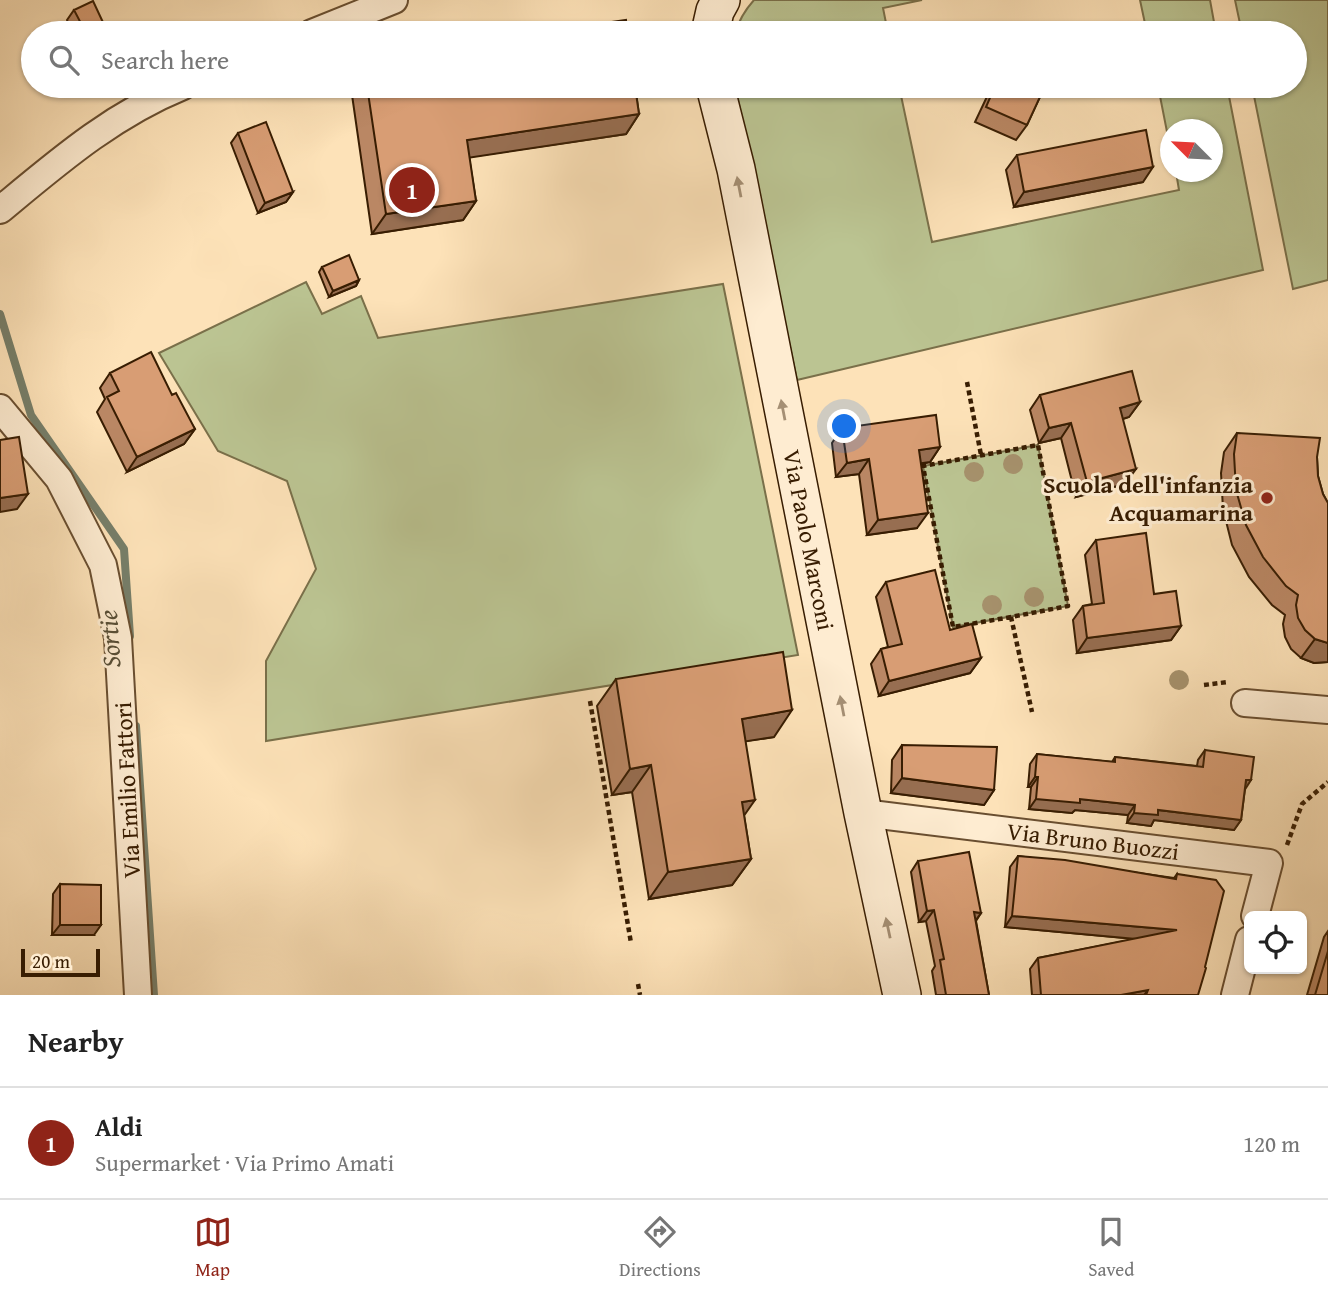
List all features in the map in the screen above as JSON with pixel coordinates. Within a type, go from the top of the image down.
[{"type":"street","points":[[342,21],[394,0]]},
{"type":"street","points":[[713,21],[721,0]]},
{"type":"street","points":[[0,210],[103,128],[154,98]]},
{"type":"street","name":"Via Paolo Marconi","points":[[718,98],[736,169],[863,813],[902,995]]},
{"type":"street","name":"Via Emilio Fattori","points":[[0,408],[59,479],[103,565],[118,638],[138,995]]},
{"type":"street","points":[[1242,692],[1328,710]]},
{"type":"street","name":"Via Bruno Buozzi","points":[[863,813],[1269,863]]},
{"type":"street","points":[[1256,911],[1269,863]]},
{"type":"street","points":[[1236,995],[1244,961]]},
{"type":"path","points":[[967,382],[981,455]]},
{"type":"path","points":[[1038,445],[1068,606],[1011,617],[953,627],[923,466],[1038,445]]},
{"type":"path","points":[[1011,617],[1031,712]]},
{"type":"path","points":[[1204,685],[1242,692]]},
{"type":"path","points":[[590,701],[631,943]]},
{"type":"path","points":[[1269,863],[1286,846],[1302,804],[1328,782]]},
{"type":"path","points":[[638,985],[640,995]]},
{"type":"green space","points":[[754,0],[922,0],[883,8],[886,21],[740,21]]},
{"type":"green space","points":[[1140,0],[1210,0],[1214,21],[1144,21]]},
{"type":"green space","points":[[1235,0],[1328,0],[1328,280],[1293,289],[1254,98],[1307,98],[1307,21],[1239,21]]},
{"type":"green space","points":[[738,98],[902,98],[932,242],[1179,190],[1178,182],[1223,182],[1223,119],[1164,119],[1160,98],[1229,98],[1263,270],[797,380]]},
{"type":"green space","points":[[306,282],[322,314],[361,296],[378,338],[723,284],[798,655],[266,741],[266,661],[316,569],[287,481],[218,451],[159,353]]},
{"type":"green space","points":[[1038,445],[1068,606],[953,627],[923,466]]},
{"type":"building","points":[[93,1],[102,21],[80,21],[74,10]]},
{"type":"building","points":[[369,98],[637,98],[639,114],[467,140],[476,201],[386,214]]},
{"type":"building","points":[[990,98],[1039,98],[1027,125],[986,107]]},
{"type":"building","points":[[266,122],[293,192],[265,203],[238,133]]},
{"type":"building","points":[[1146,130],[1153,167],[1024,192],[1017,155]]},
{"type":"building","points":[[349,255],[359,280],[333,291],[322,267]]},
{"type":"building","points":[[151,352],[172,395],[176,393],[195,429],[137,457],[107,397],[119,391],[110,373]]},
{"type":"building","points":[[1132,371],[1140,402],[1120,408],[1136,469],[1087,482],[1071,423],[1049,428],[1040,395]]},
{"type":"building","points":[[936,415],[940,447],[919,450],[928,513],[878,520],[869,459],[847,463],[842,428]]},
{"type":"building","points":[[1237,433],[1320,438],[1318,476],[1328,503],[1328,643],[1315,639],[1305,630],[1298,618],[1298,595],[1286,586],[1263,557],[1246,525],[1236,490],[1234,454]]},
{"type":"building","points":[[19,437],[28,494],[0,498],[0,440]]},
{"type":"building","points":[[1146,533],[1154,594],[1176,591],[1181,626],[1087,638],[1083,606],[1104,603],[1096,540]]},
{"type":"building","points":[[935,570],[950,630],[972,624],[981,658],[889,681],[881,649],[902,644],[886,582]]},
{"type":"building","points":[[783,652],[792,710],[742,719],[755,800],[742,802],[751,859],[668,872],[651,765],[630,769],[616,679]]},
{"type":"building","points":[[902,745],[997,747],[994,790],[902,778]]},
{"type":"building","points":[[1205,750],[1254,757],[1251,780],[1246,780],[1241,820],[1158,810],[1158,815],[1134,813],[1135,805],[1080,799],[1080,803],[1036,799],[1037,754],[1115,762],[1115,757],[1203,767]]},
{"type":"building","points":[[969,852],[981,913],[974,912],[989,995],[946,995],[940,960],[944,959],[934,910],[927,911],[918,861]]},
{"type":"building","points":[[1018,856],[1065,860],[1176,879],[1177,874],[1216,880],[1224,891],[1198,995],[1146,995],[1148,990],[1121,995],[1041,995],[1038,958],[1177,930],[1012,916]]},
{"type":"building","points":[[60,884],[101,885],[101,925],[60,925]]},
{"type":"building","points":[[1328,951],[1328,995],[1315,995]]},
{"type":"waterway","name":"Sortie","points":[[0,314],[31,415],[124,549],[130,636]]},
{"type":"waterway","name":"Sortie","points":[[136,726],[154,995]]},
{"type":"place","name":"Aldi","points":[[412,190]]},
{"type":"place","name":"Scuola dell'infanzia Acquamarina","points":[[1267,498]]}]
